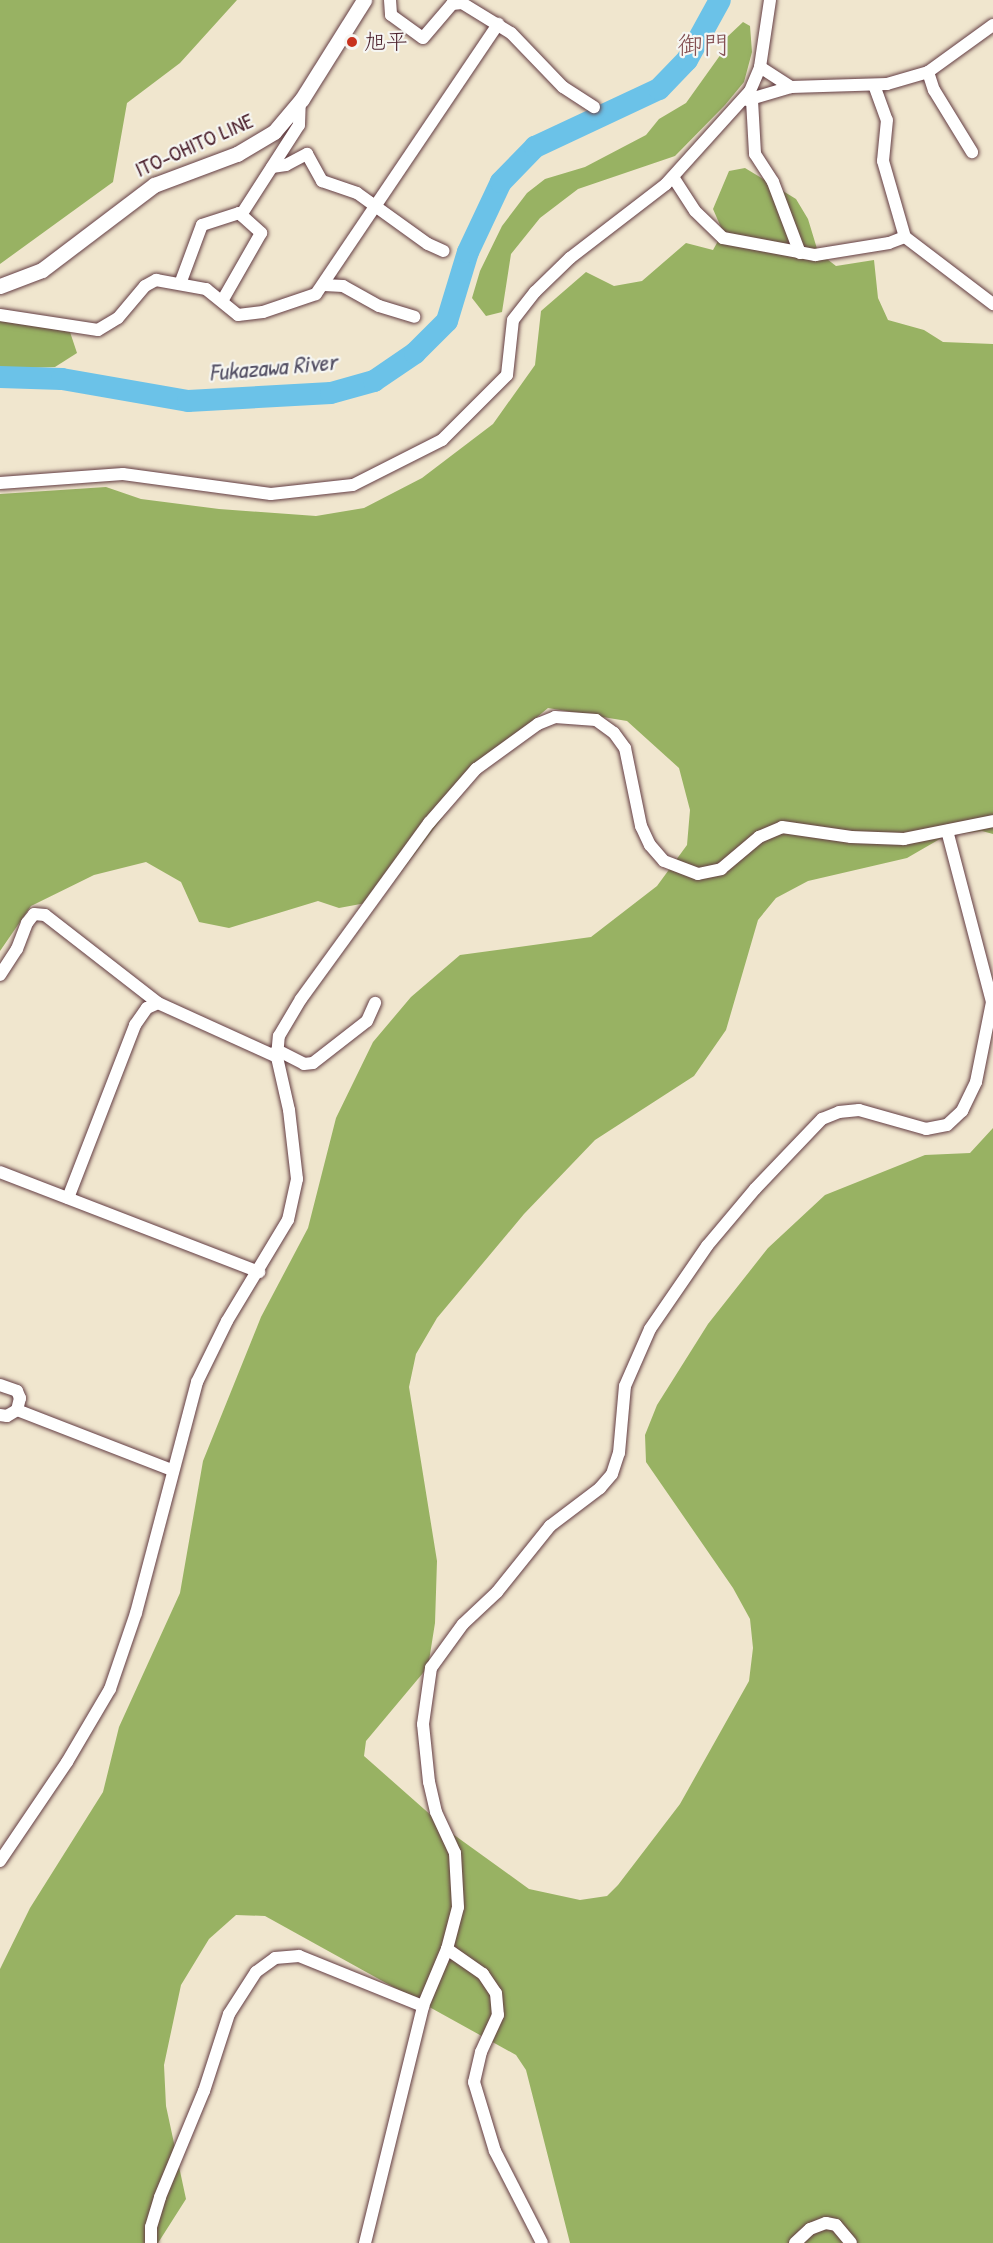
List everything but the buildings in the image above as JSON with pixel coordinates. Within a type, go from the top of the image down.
[{"type":"main road","name":"ITO-OHITO LINE","points":[[0,286],[42,270],[154,185],[259,143],[300,102],[364,0]]},
{"type":"street","points":[[390,0],[391,15],[423,38],[456,2],[498,24],[563,87],[594,107]]},
{"type":"street","points":[[0,483],[123,474],[271,494],[353,485],[442,440],[497,387],[510,366],[509,334],[513,321],[535,292],[570,258],[673,177],[748,99],[760,67],[770,0]]},
{"type":"street","points":[[0,315],[92,331],[112,323],[151,282],[206,289],[222,301],[232,313],[249,315],[311,296],[324,285],[498,24]]},
{"type":"street","points":[[748,99],[791,87],[874,85],[927,72],[993,25]]},
{"type":"street","points":[[760,67],[791,87]]},
{"type":"street","points":[[927,72],[938,98],[972,153]]},
{"type":"street","points":[[874,85],[887,120],[883,161],[905,237],[993,304]]},
{"type":"street","points":[[748,99],[755,154],[773,182],[800,253]]},
{"type":"street","points":[[241,215],[299,125],[300,102]]},
{"type":"street","points":[[272,167],[286,165],[307,154],[322,181],[357,193],[428,244],[444,251]]},
{"type":"street","points":[[673,177],[695,211],[723,238],[800,253],[844,252],[905,237]]},
{"type":"street","points":[[180,284],[202,225],[237,213],[261,233],[222,301]]},
{"type":"street","points":[[324,285],[343,286],[379,306],[414,317]]},
{"type":"street","points":[[0,1862],[68,1762],[110,1689],[136,1613],[172,1470],[208,1356],[288,1220],[297,1179],[289,1110],[277,1054],[285,1023],[429,823],[479,766],[538,724],[555,717],[581,717],[596,720],[614,733],[630,764],[646,838],[664,861],[685,872],[698,874],[721,869],[759,837],[782,827],[868,838],[904,839],[993,820]]},
{"type":"street","points":[[365,2243],[423,2006],[447,1949],[459,1887],[454,1847],[436,1812],[429,1782],[423,1724],[431,1668],[463,1624],[497,1592],[550,1526],[600,1488],[612,1474],[619,1453],[625,1386],[650,1329],[707,1246],[755,1189],[822,1119],[839,1112],[859,1110],[926,1129],[947,1125],[962,1111],[976,1082],[992,1002],[947,831]]},
{"type":"street","points":[[0,975],[17,949],[27,923],[34,914],[45,915],[158,1003],[304,1065],[313,1063],[366,1022],[375,1003]]},
{"type":"street","points":[[68,1198],[135,1025],[147,1008],[158,1003]]},
{"type":"street","points":[[0,1172],[259,1272]]},
{"type":"street","points":[[0,1385],[17,1391],[20,1398],[17,1410],[7,1416],[0,1415]]},
{"type":"street","points":[[17,1410],[172,1470]]},
{"type":"street","points":[[447,1949],[483,1974],[496,1993],[498,2015],[481,2052],[474,2082],[495,2151],[542,2243]]},
{"type":"street","points":[[151,2243],[151,2227],[160,2197],[204,2091],[229,2014],[256,1972],[275,1958],[299,1956],[423,2006]]},
{"type":"street","points":[[795,2243],[810,2229],[826,2223],[836,2224],[851,2243]]},
{"type":"green space","points":[[0,0],[237,0],[180,63],[127,103],[113,182],[0,264]]},
{"type":"green space","points":[[743,22],[750,26],[752,52],[744,82],[725,105],[675,156],[578,189],[540,218],[511,254],[502,312],[486,316],[472,298],[480,271],[502,226],[527,193],[545,179],[585,167],[646,135],[659,119],[686,103],[721,54],[725,39]]},
{"type":"green space","points":[[745,168],[796,199],[808,219],[818,252],[836,266],[874,260],[878,298],[888,320],[924,330],[943,342],[993,344],[993,834],[982,831],[945,836],[907,858],[808,881],[776,898],[758,920],[726,1030],[694,1076],[595,1140],[524,1214],[437,1318],[416,1354],[409,1387],[437,1561],[435,1623],[428,1667],[366,1741],[364,1756],[450,1832],[529,1889],[580,1900],[607,1896],[680,1804],[749,1681],[753,1648],[750,1619],[733,1588],[646,1462],[645,1435],[657,1405],[708,1324],[768,1248],[825,1195],[925,1155],[970,1153],[993,1128],[993,2243],[570,2243],[526,2070],[516,2055],[265,1916],[236,1915],[209,1939],[181,1985],[164,2065],[166,2106],[186,2199],[158,2243],[0,2243],[0,1969],[30,1908],[103,1792],[119,1727],[180,1593],[203,1461],[261,1317],[308,1228],[336,1118],[373,1042],[411,997],[460,955],[591,937],[657,886],[687,845],[690,810],[679,768],[627,721],[548,708],[486,760],[392,884],[366,903],[339,908],[318,901],[229,928],[199,922],[181,882],[146,862],[94,875],[31,906],[0,951],[0,494],[106,487],[141,499],[219,509],[316,516],[364,508],[422,478],[493,424],[535,365],[541,311],[586,272],[614,286],[642,281],[686,243],[713,250],[723,232],[713,209],[729,171]]},
{"type":"green space","points":[[0,319],[70,332],[77,353],[55,367],[0,369]]},
{"type":"waterway","name":"Fukazawa River","points":[[0,377],[62,379],[188,401],[331,393],[374,381],[415,353],[447,321],[468,252],[501,182],[535,147],[659,89],[687,60],[720,0]]},
{"type":"place","name":"旭平","points":[[352,42]]},
{"type":"district","name":"御門","points":[[703,45]]}]
